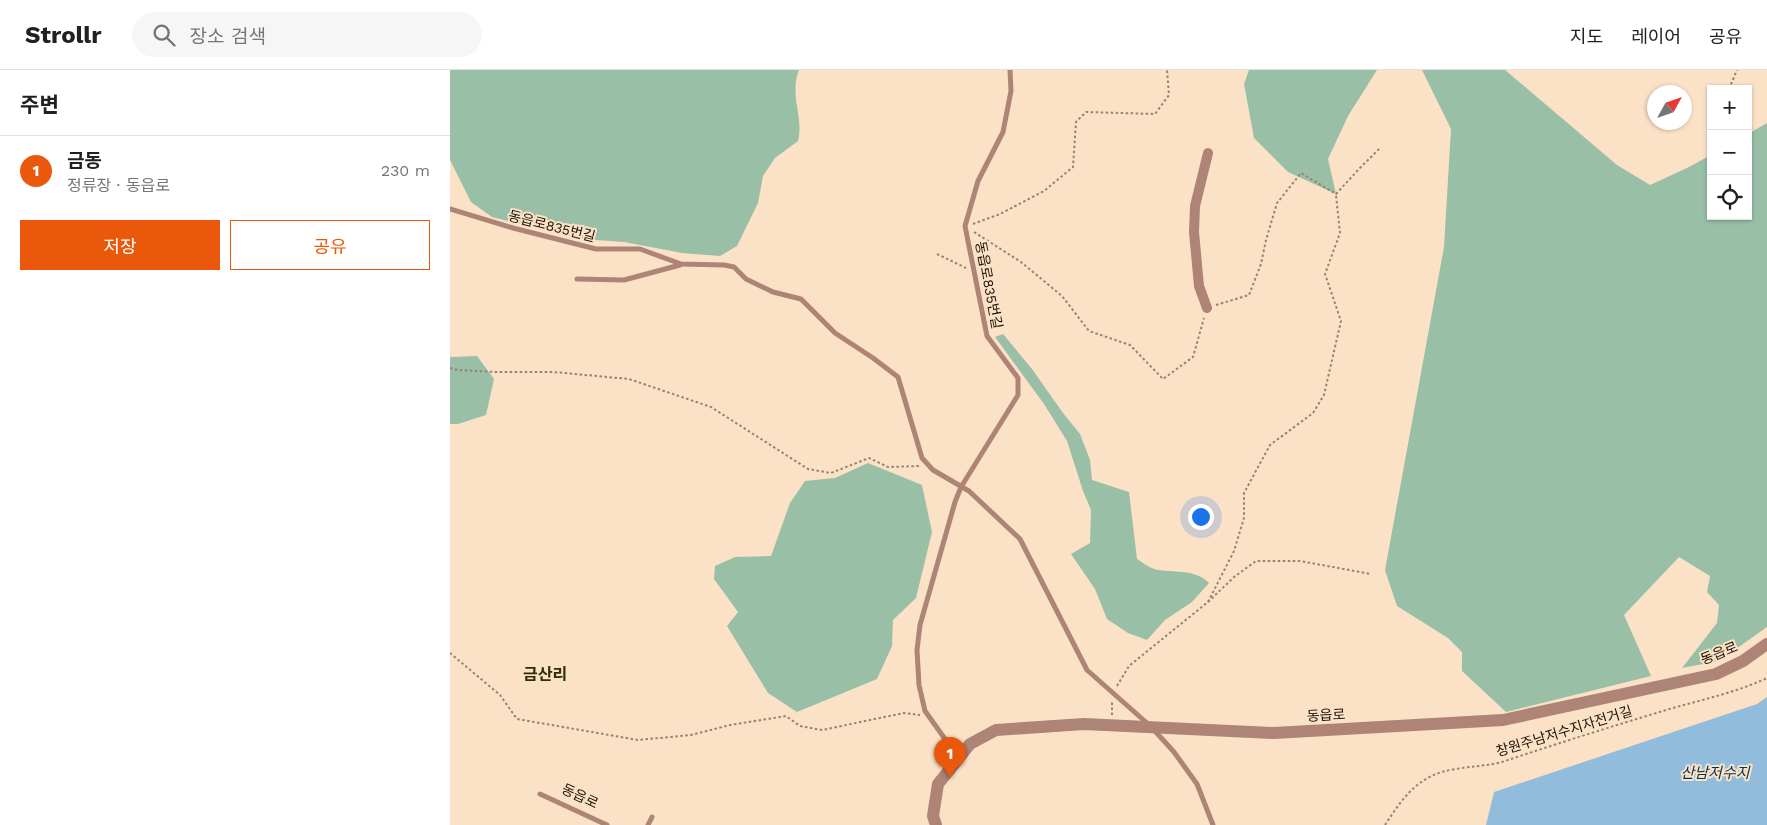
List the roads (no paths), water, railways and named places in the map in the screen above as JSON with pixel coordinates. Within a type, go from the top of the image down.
[{"type":"street","points":[[1207,308],[1199,286],[1194,232],[1196,206],[1208,153]]},
{"type":"street","name":"동읍로","points":[[936,825],[933,816],[938,784],[970,744],[996,730],[1084,724],[1274,733],[1503,720],[1716,674],[1743,661],[1767,644]]},
{"type":"lane","name":"동읍로835번길","points":[[958,758],[926,711],[919,685],[917,650],[920,625],[955,502],[961,487],[1018,395],[1018,378],[987,336],[966,226],[978,181],[1003,132],[1012,91],[1010,70]]},
{"type":"lane","name":"동읍로835번길","points":[[450,209],[596,250],[640,249],[680,264],[734,267],[746,279],[773,292],[801,299],[835,333],[898,377],[922,458],[934,470],[969,491],[1020,539],[1087,670],[1151,727],[1174,752],[1197,784],[1213,825]]},
{"type":"lane","points":[[577,279],[624,280],[680,264]]},
{"type":"lane","name":"동읍로","points":[[540,794],[607,825]]},
{"type":"lane","points":[[648,825],[652,817]]},
{"type":"water","name":"산남저수지","points":[[1767,697],[1767,825],[1486,825],[1494,792],[1757,704]]},
{"type":"place","name":"금동","points":[[950,778]]},
{"type":"district","name":"금산리","points":[[545,674]]}]
